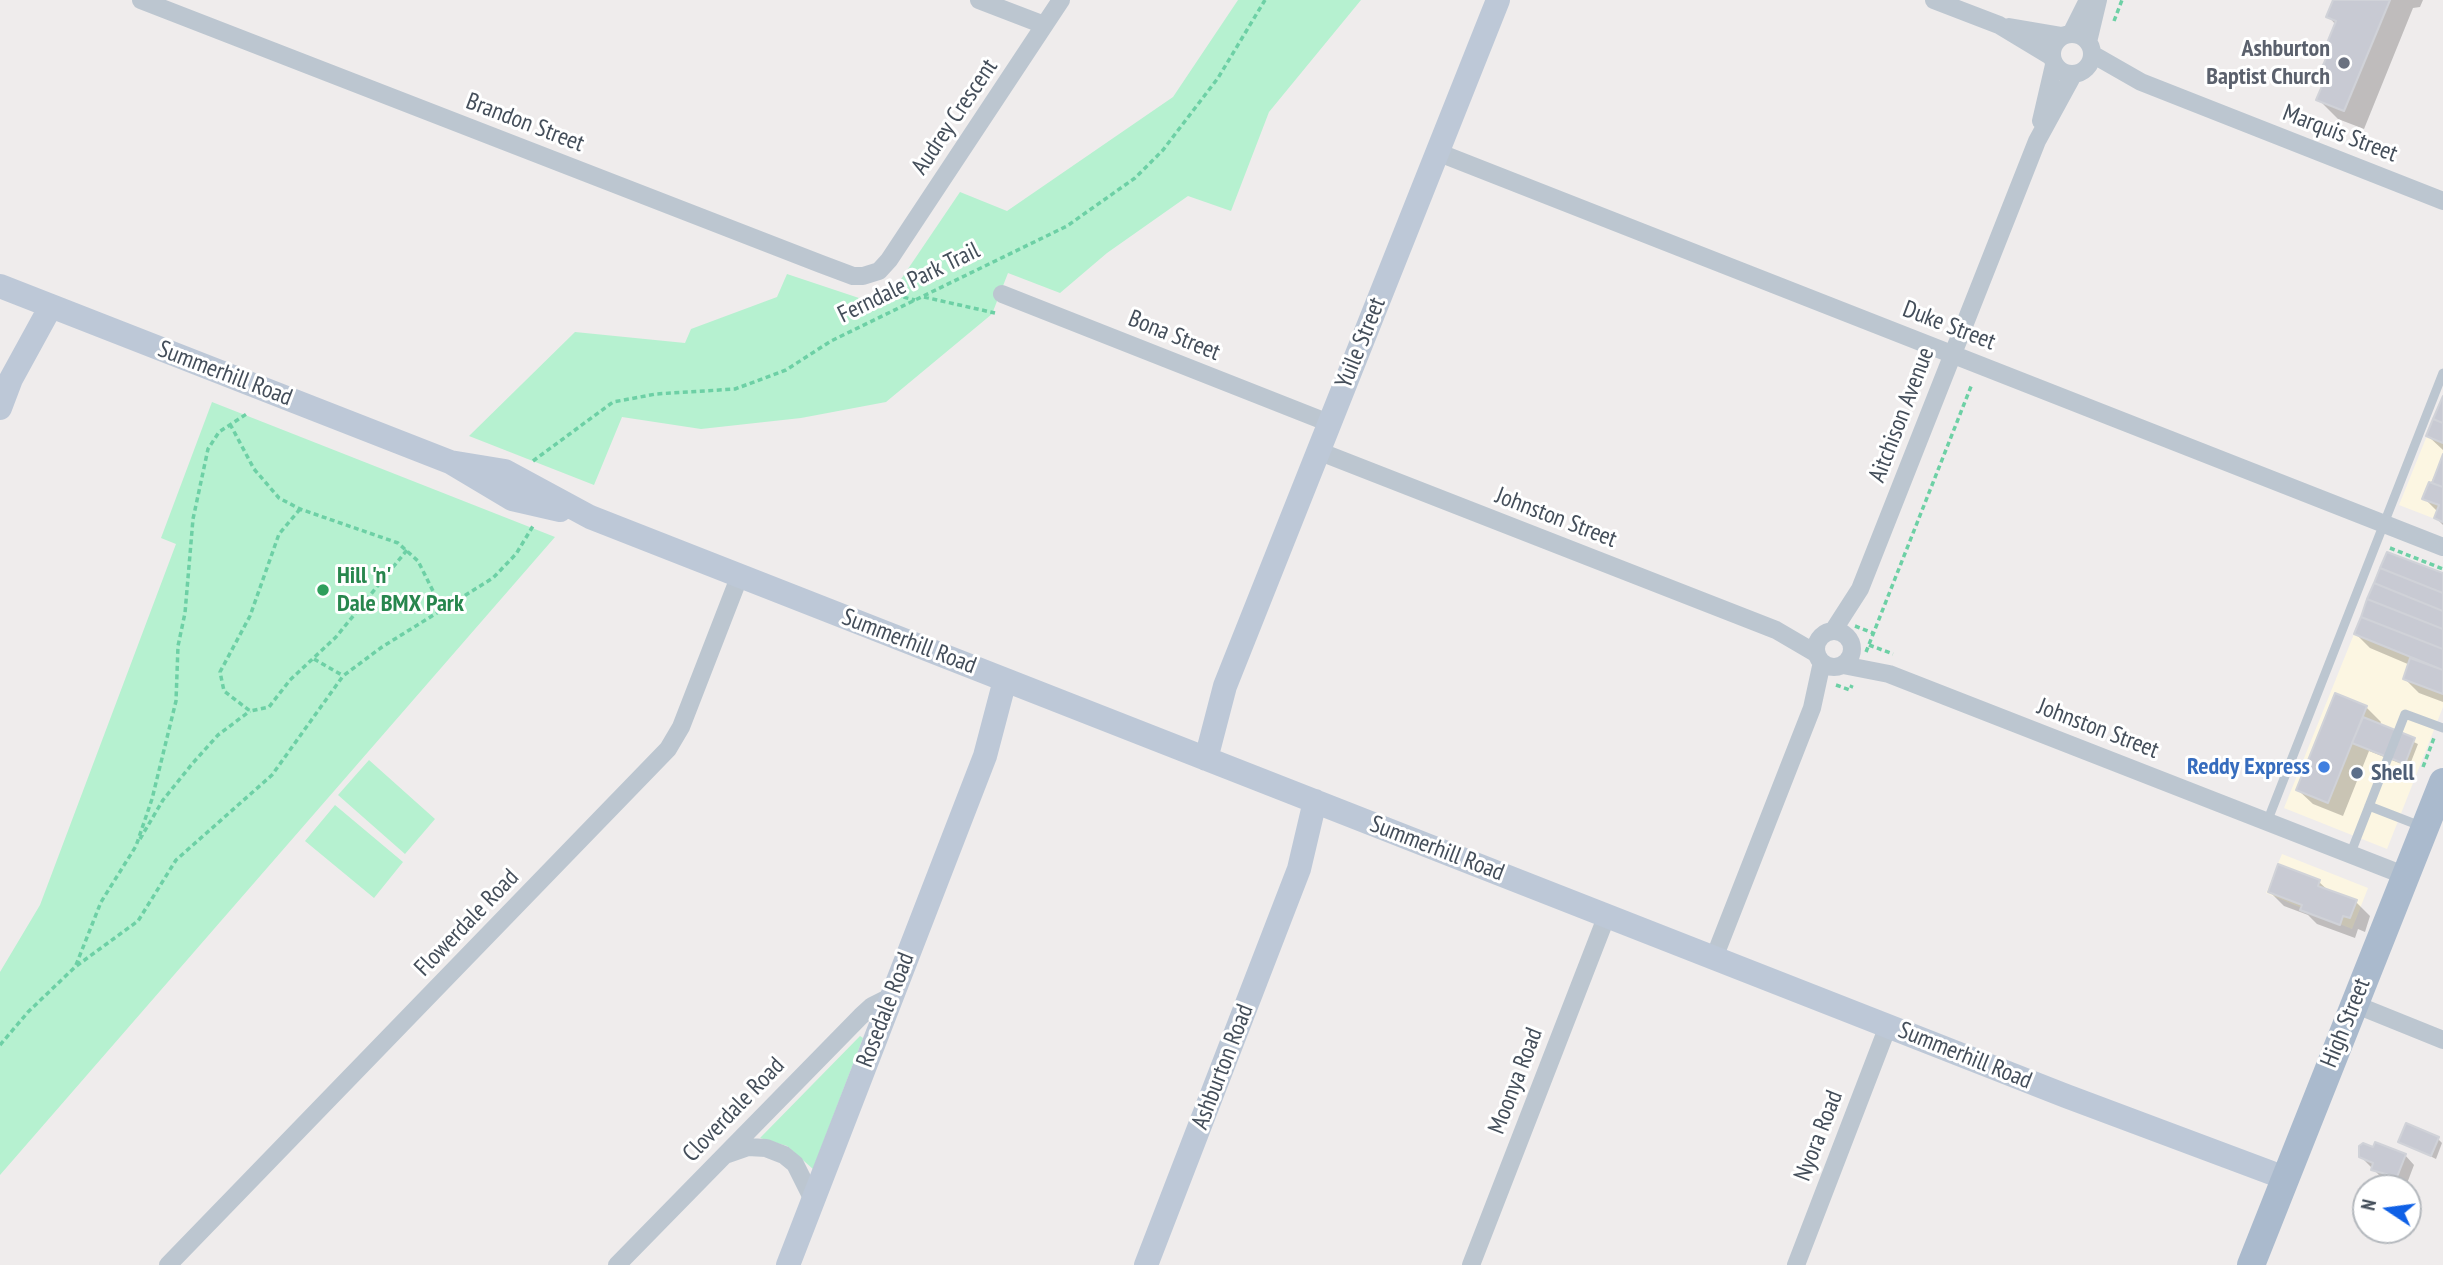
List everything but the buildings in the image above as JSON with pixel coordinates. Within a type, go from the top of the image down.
[{"type":"main road","name":"Yuile Street","points":[[1197,755],[1498,0]]},
{"type":"main road","name":"Summerhill Road","points":[[0,286],[450,462],[512,499],[590,517]]},
{"type":"main road","points":[[0,408],[39,301]]},
{"type":"main road","name":"Summerhill Road","points":[[450,462],[505,471],[590,517],[1888,1026],[2285,1178]]},
{"type":"main road","name":"Rosedale Road","points":[[788,1265],[1014,683]]},
{"type":"main road","name":"High Street","points":[[2251,1265],[2406,876],[2424,827],[2432,777]]},
{"type":"main road","name":"Ashburton Road","points":[[1146,1265],[1325,805]]},
{"type":"street","name":"Brandon Street","points":[[141,0],[844,273],[871,274],[889,260]]},
{"type":"street","points":[[979,0],[1044,25]]},
{"type":"street","name":"Audrey Crescent","points":[[889,260],[1061,0]]},
{"type":"street","points":[[1934,0],[1999,25],[2066,35],[2090,48]]},
{"type":"street","points":[[2053,61],[2053,45],[2066,35],[2088,0]]},
{"type":"street","points":[[1999,25],[2053,61],[2062,72],[2078,73],[2090,64],[2098,0]]},
{"type":"street","name":"Marquis Street","points":[[2090,48],[2141,82],[2443,201]]},
{"type":"street","name":"Aitchison Avenue","points":[[2037,141],[2053,61]]},
{"type":"street","name":"Marquis Street","points":[[2078,73],[2141,82]]},
{"type":"street","name":"Aitchison Avenue","points":[[1714,958],[2037,141],[2078,73]]},
{"type":"street","name":"Duke Street","points":[[1437,152],[2443,547]]},
{"type":"street","name":"Bona Street","points":[[1002,294],[1329,424]]},
{"type":"street","name":"Johnston Street","points":[[1318,451],[2406,876]]},
{"type":"street","name":"Flowerdale Road","points":[[168,1265],[668,749],[681,727],[740,575]]},
{"type":"street","name":"Moonya Road","points":[[1471,1265],[1607,915]]},
{"type":"street","name":"Cloverdale Road","points":[[617,1265],[861,1016],[872,1006],[892,996]]},
{"type":"street","points":[[2354,1004],[2443,1040]]},
{"type":"street","name":"Nyora Road","points":[[1796,1265],[1888,1026]]},
{"type":"street","points":[[725,1155],[748,1147],[766,1148],[784,1155],[795,1164],[813,1200]]},
{"type":"lane","points":[[2267,822],[2443,373]]},
{"type":"lane","points":[[2350,855],[2405,714],[2441,728]]},
{"type":"lane","points":[[2369,806],[2424,827]]},
{"type":"path","name":"Ferndale Park Trail","points":[[525,482],[527,467],[538,455],[613,402],[656,394],[735,389],[786,370],[831,341],[1067,226],[1135,178],[1182,127],[1235,53],[1265,0]]},
{"type":"path","points":[[887,293],[917,300]]},
{"type":"path","points":[[922,297],[997,314]]},
{"type":"path","points":[[1895,655],[1869,645],[1970,384],[1983,389]]},
{"type":"path","points":[[136,846],[152,799],[176,701],[178,646],[185,614],[194,511],[211,442],[230,424],[248,413]]},
{"type":"path","points":[[230,424],[254,469],[279,498],[300,509],[387,538],[407,550],[418,561],[442,609]]},
{"type":"path","points":[[250,711],[224,691],[220,672],[244,630],[279,534],[300,509]]},
{"type":"path","points":[[0,1045],[28,1012],[75,967],[138,921],[176,860],[272,775],[343,676],[504,569],[533,526],[526,523]]},
{"type":"path","points":[[2378,544],[2443,569]]},
{"type":"path","points":[[75,967],[101,902],[163,800],[218,736],[250,711],[270,707],[290,680],[314,659],[407,550]]},
{"type":"path","points":[[314,659],[343,676]]},
{"type":"path","points":[[2432,777],[2441,728]]},
{"type":"shaded area","points":[[2443,396],[2443,522],[2399,505]]},
{"type":"shaded area","name":"Shell","points":[[2387,552],[2443,573],[2443,707],[2387,849],[2284,808]]},
{"type":"shaded area","points":[[2282,854],[2368,888],[2352,929],[2266,893]]},
{"type":"green space","points":[[1238,0],[1361,0],[1269,112],[1231,211],[1188,196],[1107,253],[1060,293],[1008,273],[992,314],[886,402],[801,418],[701,429],[622,417],[594,485],[469,436],[575,332],[685,343],[691,329],[777,297],[787,274],[862,299],[891,294],[960,192],[1007,211],[1173,97]]},
{"type":"green space","points":[[212,402],[555,537],[0,1175],[0,972],[40,905],[176,544],[161,538]]},
{"type":"green space","points":[[369,760],[435,819],[405,854],[338,795]]},
{"type":"green space","points":[[335,805],[403,862],[374,898],[305,841]]},
{"type":"green space","points":[[860,1036],[863,1038],[813,1169],[787,1146],[760,1138]]},
{"type":"place","name":"Ashburton Baptist Church","points":[[2344,63]]},
{"type":"place","name":"Hill 'n' Dale BMX Park","points":[[323,590]]},
{"type":"place","name":"Reddy Express","points":[[2324,767]]},
{"type":"place","name":"Shell","points":[[2357,773]]}]
